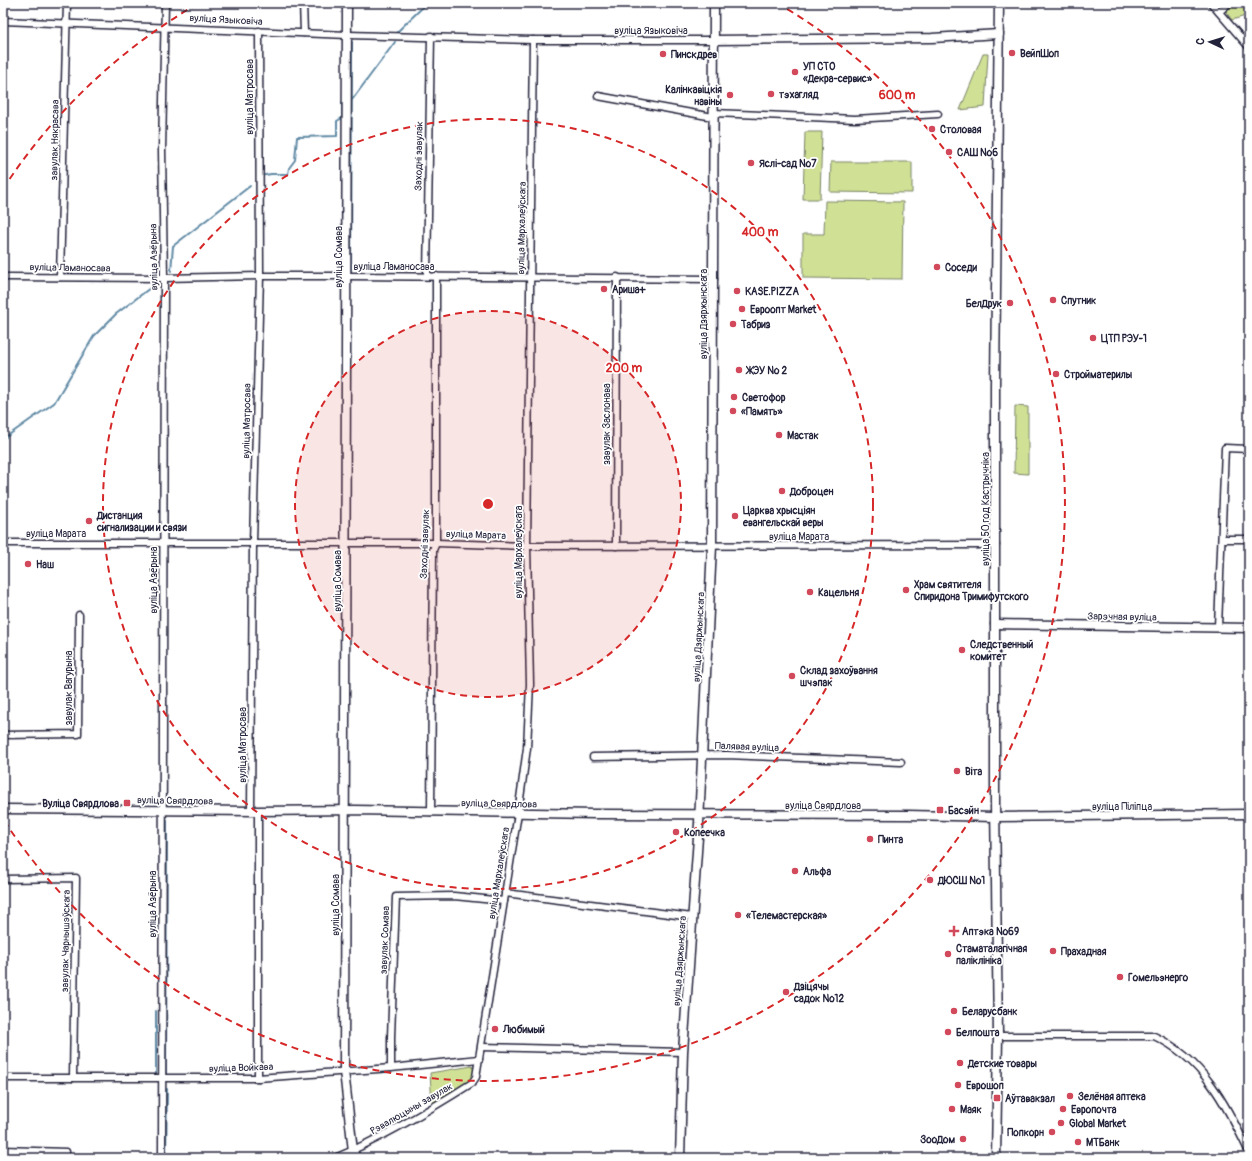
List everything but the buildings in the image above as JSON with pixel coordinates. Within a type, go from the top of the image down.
[{"type":"street","name":"завулак Някрасава","points":[[60,276],[67,3]]},
{"type":"street","name":"вуліца Азёрына","points":[[162,1158],[164,278],[162,150],[164,3]]},
{"type":"street","points":[[302,3],[304,33]]},
{"type":"street","name":"вуліца Сомава","points":[[348,3],[344,1071],[355,1154]]},
{"type":"street","name":"вуліца Дзяржынскага","points":[[680,1158],[683,1052],[700,814],[712,546],[714,3]]},
{"type":"street","name":"вуліца 50 год Кастрычніка","points":[[996,1158],[998,1036],[995,817],[995,386],[999,3]]},
{"type":"street","points":[[1211,3],[1249,47]]},
{"type":"street","points":[[1219,12],[1229,3]]},
{"type":"street","name":"вуліца Языковіча","points":[[3,21],[66,22],[348,35],[431,36],[533,40],[932,38],[999,34]]},
{"type":"street","name":"вуліца Матросава","points":[[258,1078],[253,543],[260,276],[259,31]]},
{"type":"street","name":"Заходні завулак","points":[[427,276],[431,36]]},
{"type":"street","name":"вуліца Мархалеўскага","points":[[479,1059],[527,748],[530,684],[527,546],[533,40]]},
{"type":"street","points":[[598,96],[713,115],[855,119],[938,114]]},
{"type":"street","name":"вуліца Ламаносава","points":[[3,277],[60,276],[164,278],[260,276],[436,276],[714,279]]},
{"type":"street","name":"Заходні завулак","points":[[431,812],[433,550],[436,543],[436,276]]},
{"type":"street","name":"завулак Заслонава","points":[[616,546],[617,277]]},
{"type":"street","points":[[1218,627],[1225,448],[1249,449]]},
{"type":"street","points":[[1222,539],[1249,539]]},
{"type":"street","name":"вуліца Марата","points":[[3,543],[436,543],[527,546],[996,545]]},
{"type":"street","name":"завулак Вагурына","points":[[3,735],[78,734],[79,615]]},
{"type":"street","name":"Зарэчная вуліца","points":[[995,624],[1249,628]]},
{"type":"street","name":"Палявая вуліца","points":[[593,757],[703,755],[901,762]]},
{"type":"street","name":"вуліца Свярдлова","points":[[3,808],[995,817]]},
{"type":"street","name":"вуліца Піліпца","points":[[995,817],[1249,814]]},
{"type":"street","name":"завулак Чарнышэўскага","points":[[3,879],[76,878],[73,1078]]},
{"type":"street","points":[[505,893],[692,917]]},
{"type":"street","name":"завулак Сомава","points":[[391,1068],[390,1037],[396,897],[454,896],[504,901]]},
{"type":"street","points":[[998,1036],[1154,1036],[1171,1044],[1201,1071],[1216,1090],[1249,1152]]},
{"type":"street","points":[[481,1047],[683,1052]]},
{"type":"street","name":"вуліца Войкава","points":[[3,1078],[258,1078],[391,1068],[479,1059]]},
{"type":"street","name":"Рэвалюцыны завулак","points":[[335,1158],[355,1154],[472,1083],[476,1077],[479,1059]]},
{"type":"street","points":[[3,1150],[66,1152],[66,1158]]},
{"type":"green space","points":[[1232,3],[1249,3],[1249,15],[1232,20],[1226,12]]},
{"type":"green space","points":[[983,54],[988,54],[985,107],[960,110]]},
{"type":"green space","points":[[805,132],[822,132],[820,199],[803,199]]},
{"type":"green space","points":[[831,162],[912,162],[912,193],[830,192]]},
{"type":"green space","points":[[825,201],[903,202],[902,279],[803,278],[803,234],[824,234]]},
{"type":"green space","points":[[1015,406],[1028,407],[1028,474],[1014,473]]},
{"type":"green space","points":[[472,1066],[474,1070],[472,1079],[432,1105],[430,1073]]},
{"type":"waterway","points":[[397,32],[427,3]]},
{"type":"waterway","points":[[351,272],[352,42]]},
{"type":"waterway","points":[[352,100],[395,42]]},
{"type":"waterway","points":[[260,176],[271,174],[288,174],[289,168],[295,160],[297,137],[337,136],[337,121],[342,118],[342,102]]},
{"type":"waterway","points":[[171,271],[173,246],[250,186]]},
{"type":"waterway","points":[[3,439],[54,403],[94,336],[116,314],[150,288]]},
{"type":"waterway","points":[[166,1075],[167,820]]},
{"type":"waterway","points":[[156,1011],[156,1074]]},
{"type":"waterway","points":[[166,1158],[167,1089]]},
{"type":"place","name":"ВейпШоп","points":[[1012,53]]},
{"type":"place","name":"Пинскдрев","points":[[663,54]]},
{"type":"place","name":"УП СТО «Декра-сервис»","points":[[795,72]]},
{"type":"place","name":"тэхагляд","points":[[771,94]]},
{"type":"place","name":"Калінкавіцкія навіны","points":[[730,95]]},
{"type":"place","name":"Столовая","points":[[932,129]]},
{"type":"place","name":"САШ №6","points":[[949,152]]},
{"type":"place","name":"Яслі-сад №7","points":[[751,163]]},
{"type":"place","name":"Соседи","points":[[937,267]]},
{"type":"place","name":"Ариша+","points":[[604,289]]},
{"type":"place","name":"KASE.PIZZA","points":[[737,291]]},
{"type":"place","name":"Спутник","points":[[1053,300]]},
{"type":"place","name":"БелДрук","points":[[1010,303]]},
{"type":"place","name":"Евроопт Market","points":[[742,309]]},
{"type":"place","name":"Табриз","points":[[733,324]]},
{"type":"place","name":"ЦТП РЭУ-1","points":[[1093,338]]},
{"type":"place","name":"ЖЭУ № 2","points":[[739,370]]},
{"type":"place","name":"Стройматерилы","points":[[1056,374]]},
{"type":"place","name":"Светофор","points":[[734,397]]},
{"type":"place","name":"«Память»","points":[[733,411]]},
{"type":"place","name":"Мастак","points":[[779,435]]},
{"type":"place","name":"Доброцен","points":[[782,491]]},
{"type":"place","name":"Царква хрысціян евангельскай веры","points":[[735,516]]},
{"type":"place","name":"Дистанция сигнализации и связи","points":[[89,521]]},
{"type":"place","name":"Наш","points":[[28,564]]},
{"type":"place","name":"Храм святителя Спиридона Тримифутского","points":[[906,590]]},
{"type":"place","name":"Кацельня","points":[[810,592]]},
{"type":"place","name":"Следственный комитет","points":[[962,650]]},
{"type":"place","name":"Склад захоўвання шчэпак","points":[[792,676]]},
{"type":"place","name":"Віта","points":[[957,771]]},
{"type":"place","name":"Вуліца Свярдлова","points":[[127,803]]},
{"type":"place","name":"Басэйн","points":[[940,810]]},
{"type":"place","name":"Копеечка","points":[[676,832]]},
{"type":"place","name":"Пинта","points":[[870,839]]},
{"type":"place","name":"Альфа","points":[[795,871]]},
{"type":"place","name":"ДЮСШ №1","points":[[930,880]]},
{"type":"place","name":"«Телемастерская»","points":[[738,915]]},
{"type":"place","name":"Аптэка №69","points":[[954,931]]},
{"type":"place","name":"Прахадная","points":[[1053,951]]},
{"type":"place","name":"Стаматалагічная паліклініка","points":[[948,954]]},
{"type":"place","name":"Гомельэнерго","points":[[1120,977]]},
{"type":"place","name":"Дзіцячы садок №12","points":[[786,992]]},
{"type":"place","name":"Беларусбанк","points":[[954,1011]]},
{"type":"place","name":"Любимый","points":[[495,1029]]},
{"type":"place","name":"Белпошта","points":[[948,1032]]},
{"type":"place","name":"Детские товары","points":[[960,1063]]},
{"type":"place","name":"Еврошоп","points":[[958,1085]]},
{"type":"place","name":"Зелёная аптека","points":[[1070,1096]]},
{"type":"place","name":"Аўтавакзал","points":[[997,1098]]},
{"type":"place","name":"Маяк","points":[[952,1109]]},
{"type":"place","name":"Европочта","points":[[1063,1109]]},
{"type":"place","name":"Globаl Market","points":[[1061,1123]]},
{"type":"place","name":"Попкорн","points":[[1052,1132]]},
{"type":"place","name":"ЗооДом","points":[[963,1139]]},
{"type":"place","name":"МТБанк","points":[[1078,1142]]}]
